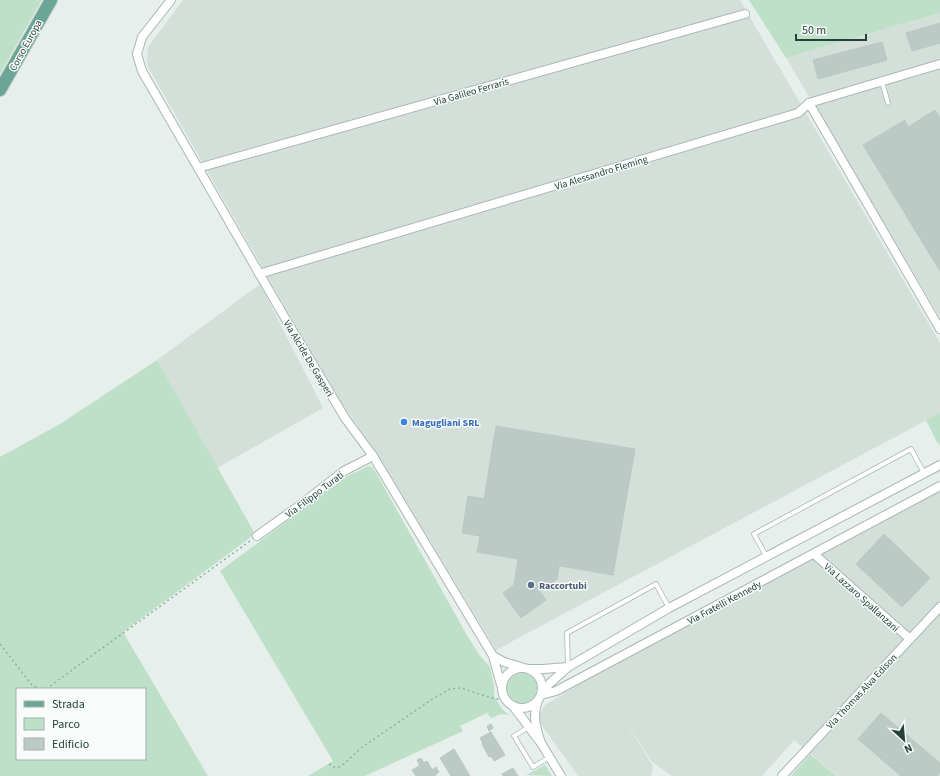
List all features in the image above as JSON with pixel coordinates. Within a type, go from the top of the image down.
[{"type":"main road","name":"Corso Europa","points":[[0,90],[51,0]]},
{"type":"street","name":"Via Alcide De Gasperi","points":[[171,0],[142,37],[137,54],[142,71],[259,274],[345,418],[373,456],[493,656],[502,687]]},
{"type":"street","name":"Via Galileo Ferraris","points":[[198,168],[745,14]]},
{"type":"street","name":"Via Alessandro Fleming","points":[[259,274],[798,113],[809,104],[939,67]]},
{"type":"street","points":[[809,104],[940,329]]},
{"type":"street","name":"Via Filippo Turati","points":[[257,536],[344,471],[373,456]]},
{"type":"street","name":"Via Fratelli Kennedy","points":[[540,698],[549,684],[568,667],[669,608],[940,465]]},
{"type":"street","name":"Via Fratelli Kennedy","points":[[540,698],[556,691],[940,486]]},
{"type":"street","name":"Via Lazzaro Spallanzani","points":[[814,554],[910,639]]},
{"type":"street","name":"Via Thomas Alva Edison","points":[[782,776],[940,607]]},
{"type":"street","points":[[493,656],[504,662],[536,672],[540,677],[542,689],[534,714],[541,743]]},
{"type":"street","name":"Via Fratelli Kennedy","points":[[527,668],[543,669],[568,667]]},
{"type":"street","points":[[527,668],[517,668],[506,675],[502,687],[505,699],[513,706],[541,743],[561,776]]},
{"type":"street","points":[[513,706],[524,708],[534,704],[540,698]]},
{"type":"lane","points":[[882,82],[888,103]]},
{"type":"lane","points":[[766,557],[754,534],[911,449],[924,473]]},
{"type":"lane","points":[[568,667],[567,633],[656,584],[669,608]]},
{"type":"lane","points":[[529,727],[514,736],[533,767],[550,757]]},
{"type":"path","points":[[47,688],[257,536]]},
{"type":"path","points":[[0,644],[32,685],[37,688]]},
{"type":"path","points":[[329,764],[334,767],[339,767],[344,764],[361,748],[434,698],[450,689],[461,688],[482,696],[505,699]]},
{"type":"shaded area","points":[[183,0],[740,0],[940,343],[940,413],[496,650],[377,453],[344,407],[322,372],[148,67],[148,47]]},
{"type":"shaded area","points":[[940,13],[940,317],[786,58]]},
{"type":"shaded area","points":[[260,284],[323,408],[217,468],[157,360]]},
{"type":"shaded area","points":[[940,490],[940,776],[838,776],[794,740],[762,776],[672,776],[652,762],[621,715],[653,766],[651,776],[578,776],[543,727],[539,720],[540,713],[545,705],[594,675]]},
{"type":"green space","points":[[0,0],[42,0],[0,74]]},
{"type":"green space","points":[[749,0],[940,0],[940,13],[786,58]]},
{"type":"green space","points":[[157,360],[255,534],[123,632],[208,776],[0,776],[0,457],[60,424]]},
{"type":"green space","points":[[940,413],[940,445],[926,420]]},
{"type":"green space","points":[[368,466],[372,467],[375,471],[468,637],[480,656],[490,667],[494,686],[494,696],[502,709],[509,715],[501,714],[491,718],[487,713],[460,726],[463,731],[365,776],[308,776],[333,761],[220,571],[346,477]]},
{"type":"green space","points":[[522,673],[533,677],[537,688],[533,699],[522,703],[511,699],[507,688],[511,677]]},
{"type":"green space","points":[[810,754],[837,776],[791,776]]},
{"type":"green space","points":[[545,765],[552,776],[526,775]]},
{"type":"building","points":[[940,23],[940,43],[912,51],[906,33]]},
{"type":"building","points":[[882,42],[887,60],[818,79],[813,60]]},
{"type":"building","points":[[935,110],[940,118],[940,271],[863,145],[905,120],[908,127]]},
{"type":"building","points":[[496,426],[635,449],[613,575],[477,552],[480,536],[462,533],[468,496],[484,499]]},
{"type":"building","points":[[884,534],[930,578],[902,607],[856,564]]},
{"type":"building","points":[[518,559],[559,567],[557,579],[540,592],[546,600],[521,618],[503,593],[514,585]]},
{"type":"building","points":[[881,713],[940,763],[940,772],[937,776],[901,776],[858,739]]},
{"type":"building","points":[[491,724],[493,728],[489,731],[487,726]]},
{"type":"building","points":[[491,732],[505,755],[494,761],[491,756],[489,757],[480,738]]},
{"type":"building","points":[[454,749],[470,776],[451,776],[440,758]]},
{"type":"building","points":[[421,758],[424,763],[420,766],[417,760]]},
{"type":"building","points":[[427,761],[436,776],[416,776],[412,770]]},
{"type":"building","points":[[436,767],[439,772],[435,775],[432,770]]},
{"type":"building","points":[[513,768],[518,776],[503,776],[502,774]]},
{"type":"place","name":"Magugliani SRL","points":[[404,422]]},
{"type":"place","name":"Raccortubi","points":[[531,585]]}]
